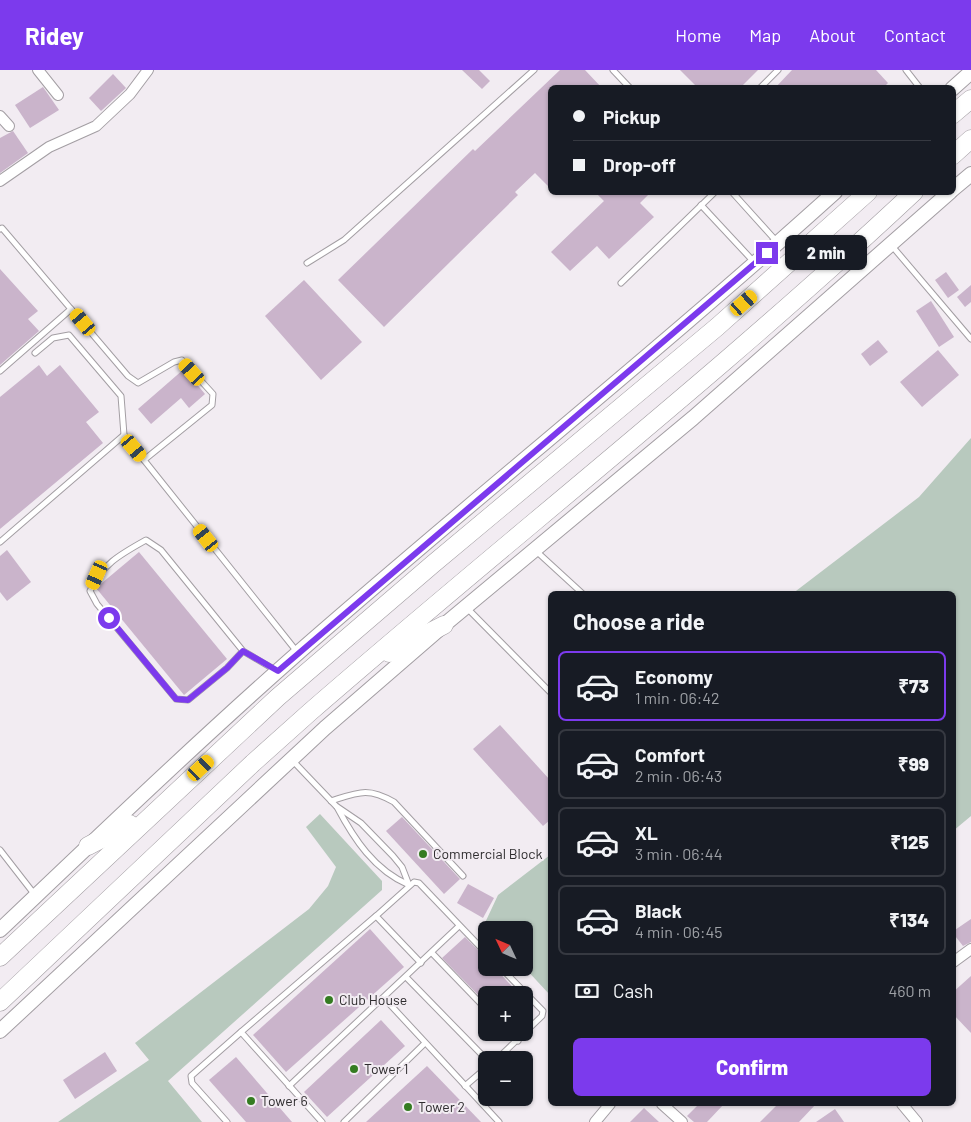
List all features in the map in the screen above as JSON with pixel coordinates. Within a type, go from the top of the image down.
[{"type":"highway","points":[[956,112],[971,99]]},
{"type":"highway","points":[[0,957],[189,779],[347,636],[710,333],[865,195]]},
{"type":"highway","points":[[0,1002],[253,763],[347,680],[711,373],[859,244],[911,195]]},
{"type":"highway","points":[[347,680],[388,654],[444,624]]},
{"type":"highway","points":[[88,846],[120,831],[189,779]]},
{"type":"street","points":[[38,70],[58,95]]},
{"type":"street","points":[[0,181],[49,147],[96,126],[130,94],[148,70]]},
{"type":"street","points":[[956,85],[971,72]]},
{"type":"street","points":[[0,116],[9,126]]},
{"type":"street","points":[[956,187],[971,174]]},
{"type":"street","points":[[0,930],[88,846],[298,653],[755,263],[832,195]]},
{"type":"street","points":[[0,1031],[291,758],[444,624],[700,412],[947,195]]},
{"type":"street","points":[[956,960],[971,949]]},
{"type":"street","points":[[595,1122],[608,1106]]},
{"type":"street","points":[[664,1106],[682,1122]]},
{"type":"street","points":[[904,1106],[917,1122]]},
{"type":"lane","points":[[307,263],[344,240],[534,70]]},
{"type":"lane","points":[[613,70],[627,85]]},
{"type":"lane","points":[[763,85],[778,70]]},
{"type":"lane","points":[[906,70],[918,85]]},
{"type":"lane","points":[[621,283],[712,195]]},
{"type":"lane","points":[[735,195],[778,243]]},
{"type":"lane","points":[[702,206],[755,263]]},
{"type":"lane","points":[[0,229],[2,228],[128,376],[138,383],[174,362],[182,360],[213,394],[212,405],[144,460]]},
{"type":"lane","points":[[891,245],[971,339]]},
{"type":"lane","points":[[0,371],[71,309]]},
{"type":"lane","points":[[35,353],[53,338],[69,335],[122,396],[124,436],[298,653]]},
{"type":"lane","points":[[0,542],[124,436]]},
{"type":"lane","points":[[243,651],[227,668],[188,700],[176,699],[98,604],[90,591],[97,575],[119,555],[146,540],[161,550],[243,651],[278,671]]},
{"type":"lane","points":[[535,549],[558,573],[579,591]]},
{"type":"lane","points":[[465,607],[548,690]]},
{"type":"lane","points":[[291,758],[336,806],[361,823],[393,856],[402,868],[409,885]]},
{"type":"lane","points":[[331,801],[364,791],[382,795],[394,802],[463,876]]},
{"type":"lane","points":[[336,806],[350,833],[379,866],[391,877],[409,885]]},
{"type":"lane","points":[[0,850],[36,896]]},
{"type":"lane","points":[[227,1122],[192,1084],[191,1076],[376,916],[409,885],[414,882],[419,883],[478,945]]},
{"type":"lane","points":[[376,916],[421,963]]},
{"type":"lane","points":[[289,1086],[460,926]]},
{"type":"lane","points":[[432,953],[478,1001]]},
{"type":"lane","points":[[509,976],[519,986]]},
{"type":"lane","points":[[406,977],[478,1051]]},
{"type":"lane","points":[[384,998],[500,1122]]},
{"type":"lane","points":[[533,1001],[543,1011],[542,1016],[533,1025]]},
{"type":"lane","points":[[241,1032],[322,1122]]},
{"type":"lane","points":[[506,1051],[518,1041]]},
{"type":"lane","points":[[344,1122],[426,1043]]},
{"type":"lane","points":[[465,1086],[478,1075]]},
{"type":"green space","points":[[971,438],[971,816],[956,828],[956,591],[796,591],[919,497]]},
{"type":"green space","points":[[320,814],[382,881],[382,890],[168,1081],[202,1122],[58,1122],[149,1060],[135,1043],[309,909],[328,886],[336,867],[306,827]]},
{"type":"green space","points":[[548,857],[548,993],[532,976],[533,921],[486,921],[498,895]]},
{"type":"building","points":[[462,70],[479,70],[490,81],[482,89]]},
{"type":"building","points":[[560,70],[585,70],[599,85],[548,85],[548,186],[535,173],[515,192],[518,195],[384,327],[338,280],[473,149],[475,151]]},
{"type":"building","points":[[680,70],[758,70],[743,85],[695,85]]},
{"type":"building","points":[[792,70],[876,70],[888,83],[886,85],[778,85]]},
{"type":"building","points":[[113,74],[126,88],[101,111],[89,98]]},
{"type":"building","points":[[43,87],[59,110],[30,128],[15,105]]},
{"type":"building","points":[[13,131],[28,153],[0,173],[0,138]]},
{"type":"building","points":[[598,195],[648,195],[640,203],[654,217],[609,259],[597,246],[570,271],[551,252],[604,201]]},
{"type":"building","points":[[0,269],[38,311],[28,319],[39,331],[0,365]]},
{"type":"building","points":[[946,272],[959,290],[948,298],[935,280]]},
{"type":"building","points":[[304,280],[362,342],[321,380],[265,316]]},
{"type":"building","points":[[971,285],[971,302],[965,307],[957,297]]},
{"type":"building","points":[[931,301],[954,337],[939,347],[916,311]]},
{"type":"building","points":[[878,340],[888,352],[870,366],[861,354]]},
{"type":"building","points":[[938,350],[959,375],[922,407],[900,382]]},
{"type":"building","points":[[39,365],[47,376],[60,365],[99,412],[86,422],[103,443],[0,529],[0,397]]},
{"type":"building","points":[[184,369],[205,394],[189,408],[181,398],[151,424],[138,409]]},
{"type":"building","points":[[7,550],[31,582],[7,601],[0,592],[0,556]]},
{"type":"building","points":[[139,552],[227,659],[184,695],[96,588]]},
{"type":"building","points":[[500,725],[548,778],[548,822],[543,826],[473,749]]},
{"type":"building","name":"Commercial Block","points":[[402,817],[460,879],[444,894],[386,831]]},
{"type":"building","points":[[468,884],[494,898],[483,918],[457,903]]},
{"type":"building","points":[[971,919],[971,942],[963,946],[956,937],[956,929]]},
{"type":"building","name":"Club House","points":[[370,929],[404,967],[286,1072],[253,1035]]},
{"type":"building","points":[[465,937],[478,950],[478,976],[502,976],[512,986],[478,986],[478,995],[442,958]]},
{"type":"building","points":[[971,976],[971,1033],[956,1017],[956,989]]},
{"type":"building","name":"Tower 1","points":[[381,1020],[405,1046],[327,1117],[304,1092]]},
{"type":"building","points":[[105,1052],[117,1071],[75,1099],[63,1080]]},
{"type":"building","name":"Tower 6","points":[[236,1057],[292,1122],[246,1122],[209,1080]]},
{"type":"building","name":"Tower 2","points":[[427,1066],[481,1122],[366,1122]]},
{"type":"building","points":[[697,1106],[722,1106],[707,1122],[694,1122],[687,1116]]},
{"type":"building","points":[[776,1106],[814,1106],[799,1122],[760,1122]]},
{"type":"building","points":[[644,1108],[659,1122],[630,1122]]},
{"type":"building","points":[[835,1109],[844,1122],[816,1122]]},
{"type":"place","name":"Commercial Block","points":[[423,854]]},
{"type":"place","name":"Club House","points":[[329,1000]]},
{"type":"place","name":"Tower 1","points":[[354,1069]]},
{"type":"place","name":"Tower 6","points":[[251,1101]]},
{"type":"place","name":"Tower 2","points":[[408,1107]]},
{"type":"route","points":[[109,618],[176,699],[188,700],[227,668],[243,651],[278,671],[362,597],[693,318],[767,253]]}]
